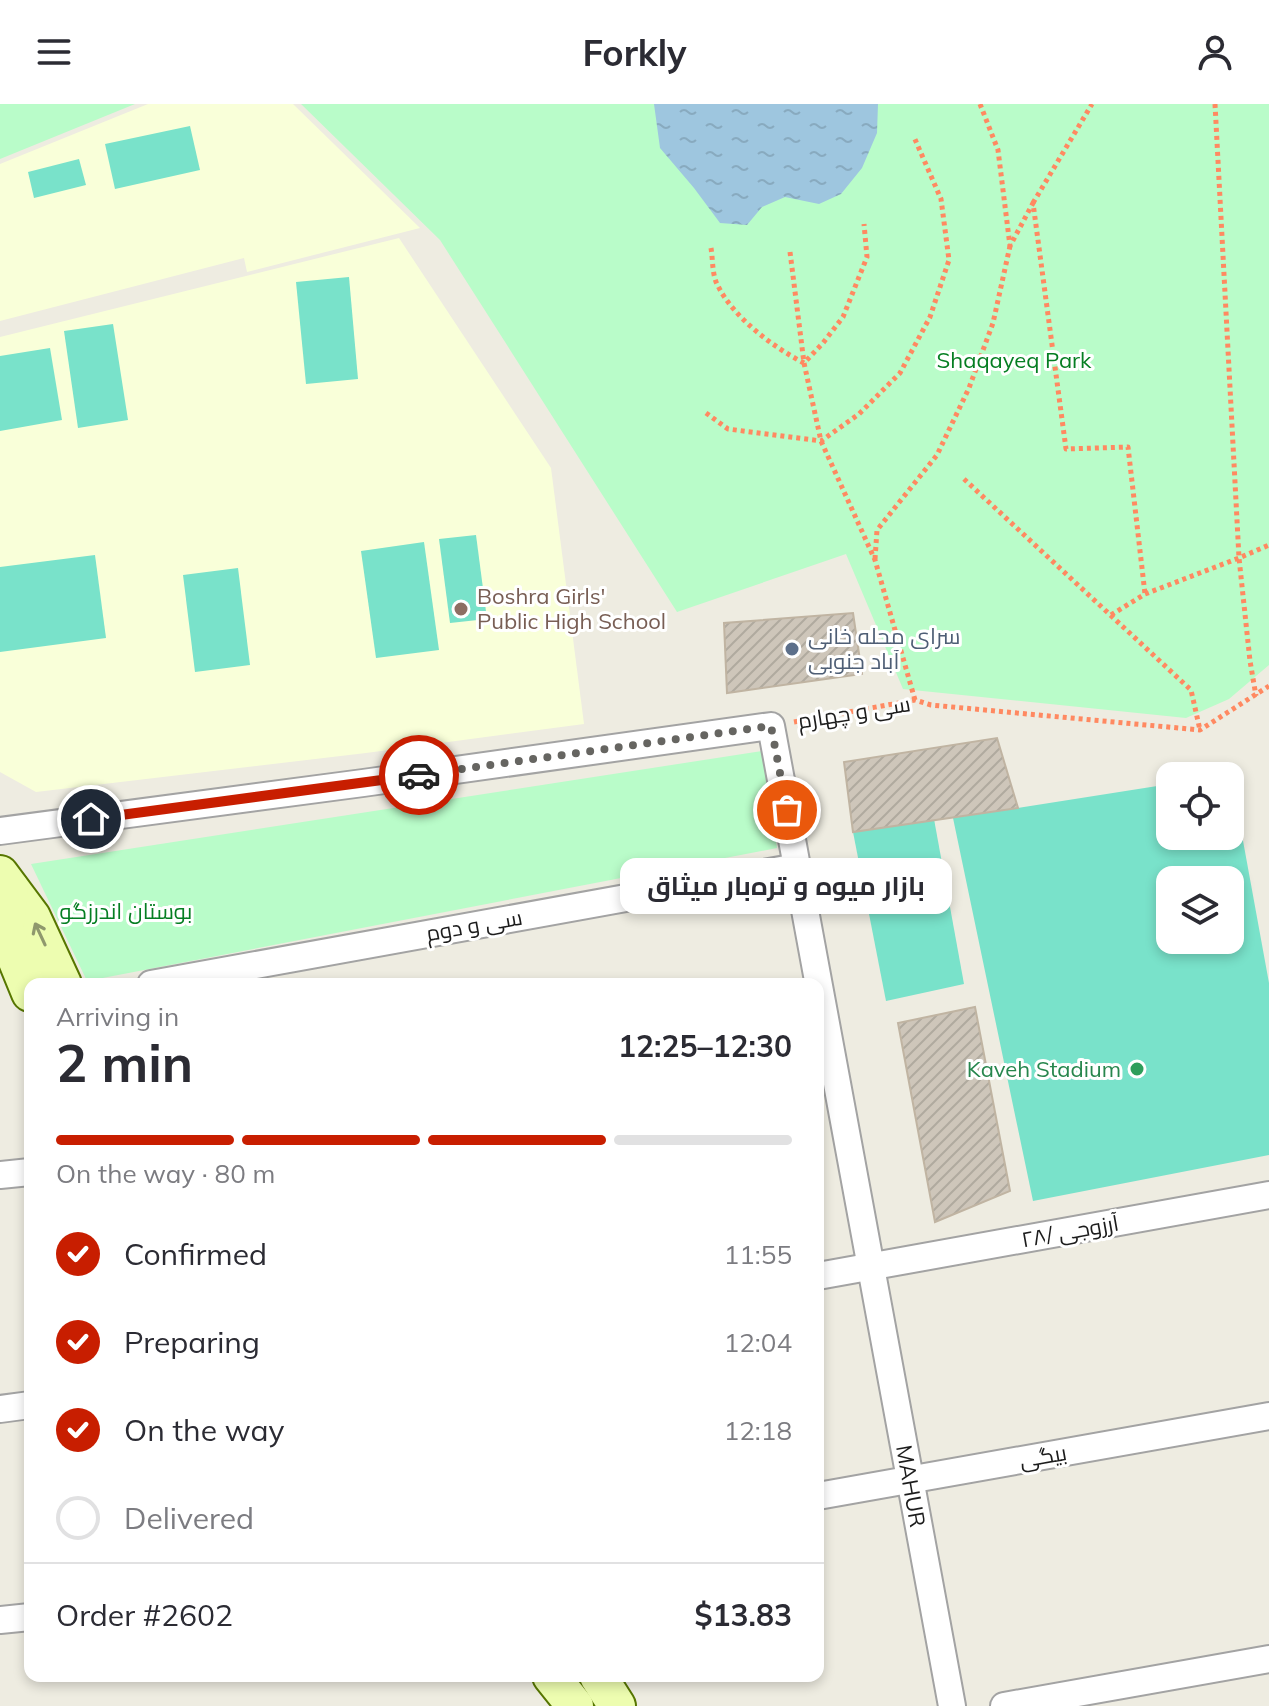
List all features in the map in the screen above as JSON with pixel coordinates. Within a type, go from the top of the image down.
[{"type":"street","name":"سی و چهارم","points":[[0,831],[771,726]]},
{"type":"street","name":"MAHUR","points":[[771,726],[797,867],[813,978]]},
{"type":"street","name":"سی و دوم","points":[[184,978],[797,867]]},
{"type":"street","points":[[5,881],[2,933],[24,980]]},
{"type":"street","points":[[5,881],[32,917],[60,978]]},
{"type":"street","name":"MAHUR","points":[[826,1067],[871,1266],[952,1706]]},
{"type":"street","points":[[0,1175],[24,1173]]},
{"type":"street","name":"آرزوجی /۲۸","points":[[824,1275],[1269,1195]]},
{"type":"street","points":[[0,1409],[24,1406]]},
{"type":"street","name":"بیگی","points":[[824,1495],[1269,1416]]},
{"type":"street","points":[[0,1620],[24,1618]]},
{"type":"street","points":[[1004,1706],[1269,1659]]},
{"type":"street","points":[[602,1682],[617,1706]]},
{"type":"path","points":[[980,104],[998,150],[1010,246]]},
{"type":"path","points":[[875,560],[877,530],[937,455],[969,388],[993,323],[1010,246],[1092,104]]},
{"type":"path","points":[[1215,104],[1239,558],[1256,696]]},
{"type":"path","points":[[706,413],[728,429],[821,441],[859,414],[900,373],[930,317],[949,260],[941,199],[914,137]]},
{"type":"path","points":[[1033,203],[1066,449],[1128,447],[1145,594]]},
{"type":"path","points":[[804,363],[843,317],[867,257],[864,224]]},
{"type":"path","points":[[711,248],[716,285],[740,315],[778,349],[804,363]]},
{"type":"path","points":[[790,252],[804,363],[821,441],[875,560],[915,700]]},
{"type":"path","points":[[964,479],[1191,690],[1200,730],[1269,686]]},
{"type":"path","points":[[1111,615],[1145,594],[1269,545]]},
{"type":"path","name":"سی و چهارم","points":[[771,726],[915,700],[931,705],[1200,730]]},
{"type":"shaded area","points":[[148,104],[293,104],[420,228],[247,272],[244,258],[0,321],[0,164]]},
{"type":"shaded area","points":[[190,126],[200,170],[115,189],[105,144]]},
{"type":"shaded area","points":[[79,159],[86,185],[34,198],[28,172]]},
{"type":"shaded area","points":[[399,238],[551,468],[584,724],[36,792],[0,772],[0,337]]},
{"type":"shaded area","points":[[349,277],[358,379],[306,384],[296,282]]},
{"type":"shaded area","points":[[113,324],[128,420],[78,428],[64,331]]},
{"type":"shaded area","points":[[50,348],[62,420],[0,431],[0,356]]},
{"type":"shaded area","points":[[476,535],[487,619],[450,623],[439,539]]},
{"type":"shaded area","points":[[424,542],[439,650],[376,658],[361,551]]},
{"type":"shaded area","points":[[95,555],[106,638],[0,652],[0,567]]},
{"type":"shaded area","points":[[238,568],[250,665],[195,672],[183,575]]},
{"type":"shaded area","name":"Kaveh Stadium","points":[[1156,786],[1156,850],[1244,850],[1244,846],[1269,983],[1269,1155],[1033,1201],[953,818]]},
{"type":"shaded area","points":[[934,819],[964,984],[886,1001],[853,832]]},
{"type":"green space","points":[[0,104],[135,104],[0,159]]},
{"type":"green space","name":"Shaqayeq Park","points":[[301,104],[1269,104],[1269,665],[1229,699],[1186,718],[903,689],[846,554],[677,612],[440,240]]},
{"type":"green space","name":"بوستان اندرزگو","points":[[762,751],[777,848],[103,978],[86,978],[31,864]]},
{"type":"water","points":[[654,104],[878,104],[877,133],[862,168],[841,194],[819,204],[785,197],[762,207],[747,225],[720,223],[660,148]]},
{"type":"building","name":"سرای محله خانی آباد جنوبی","points":[[853,613],[862,674],[727,693],[724,623]]},
{"type":"building","points":[[997,738],[1018,808],[853,832],[844,762]]},
{"type":"building","points":[[975,1007],[1010,1191],[935,1222],[898,1023]]},
{"type":"way so far","points":[[419,775],[771,726],[787,810]]},
{"type":"place","name":"Boshra Girls' Public High School","points":[[461,609]]},
{"type":"place","name":"سرای محله خانی آباد جنوبی","points":[[792,649]]},
{"type":"place","name":"بازار میوه و تره‌بار میثاق","points":[[787,810]]},
{"type":"place","name":"Kaveh Stadium","points":[[1137,1069]]},
{"type":"route","points":[[91,819],[419,775]]}]
